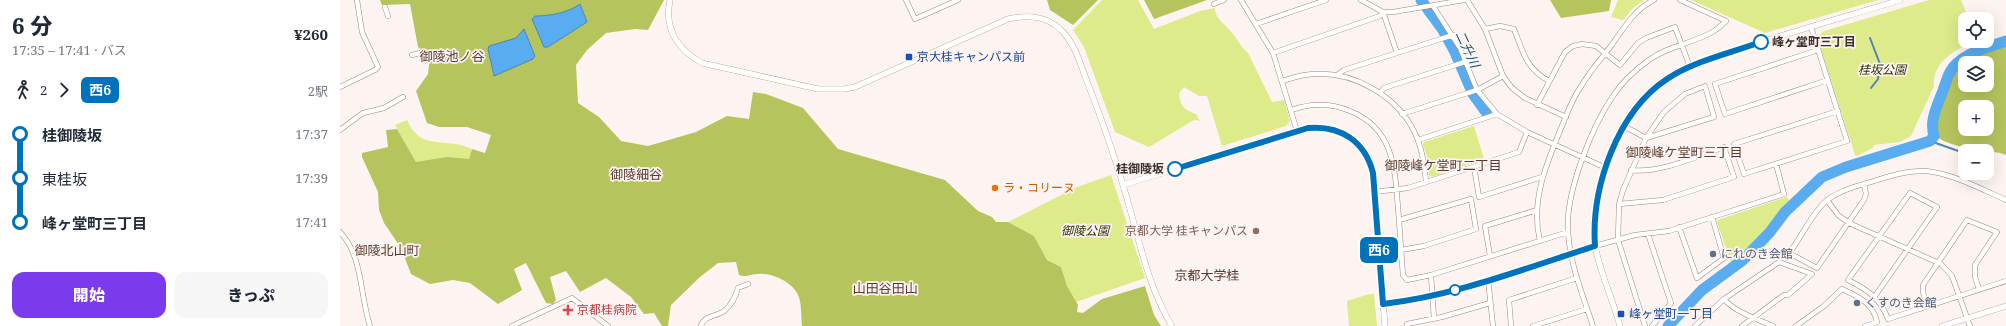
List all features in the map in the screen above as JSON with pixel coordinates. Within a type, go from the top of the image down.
[{"type":"street","points":[[340,87],[375,70],[378,67],[362,32],[357,0]]},
{"type":"street","points":[[670,0],[668,15],[672,31],[677,43],[688,55],[702,62],[818,89],[844,89],[855,86],[1008,19],[1023,16],[1045,19],[1061,29],[1069,38],[1104,125],[1151,278],[1162,310],[1172,326]]},
{"type":"street","points":[[906,0],[915,20],[958,0]]},
{"type":"street","points":[[1214,4],[1224,0]]},
{"type":"street","points":[[1242,0],[1273,53],[1297,131]]},
{"type":"street","points":[[1256,24],[1326,0]]},
{"type":"street","points":[[1361,0],[1383,12],[1405,11],[1466,0],[1485,29],[1503,76],[1521,95],[1537,105],[1566,117]]},
{"type":"street","points":[[1540,241],[1537,228],[1537,210],[1542,177],[1566,117],[1581,86],[1629,21],[1643,7],[1654,0]]},
{"type":"street","points":[[1593,326],[1577,278],[1568,232],[1570,202],[1575,178],[1600,119],[1613,96],[1624,82],[1650,58],[1662,51],[1718,29],[1726,21],[1680,0]]},
{"type":"street","points":[[1620,326],[1595,246],[1593,225],[1596,201],[1606,168],[1624,126],[1646,96],[1668,79],[1690,67],[1811,27],[1900,0]]},
{"type":"street","points":[[1433,6],[1453,35],[1477,90],[1497,114],[1527,132],[1606,168]]},
{"type":"street","points":[[385,7],[388,16]]},
{"type":"street","points":[[1273,53],[1380,16],[1383,12]]},
{"type":"street","points":[[1383,12],[1397,53]]},
{"type":"street","points":[[1485,29],[1500,26],[1514,30],[1528,65],[1539,76],[1549,81]]},
{"type":"street","points":[[1537,105],[1565,52],[1573,46],[1590,44],[1596,46],[1620,64],[1642,40],[1675,27],[1690,67]]},
{"type":"street","points":[[1811,27],[1838,111],[1847,141],[1744,174],[1734,144],[1838,111]]},
{"type":"street","points":[[1337,75],[1344,70],[1453,35]]},
{"type":"street","points":[[1818,50],[1715,84],[1725,114],[1828,80]]},
{"type":"street","points":[[412,55],[420,53]]},
{"type":"street","points":[[1380,93],[1384,88],[1465,62]]},
{"type":"street","points":[[1282,81],[1304,75],[1337,75],[1368,86],[1380,93],[1402,114],[1418,140],[1422,154],[1426,182]]},
{"type":"street","points":[[1402,114],[1477,90],[1503,76]]},
{"type":"street","points":[[1624,126],[1646,138],[1714,117],[1705,86],[1685,94],[1664,112],[1646,138],[1623,190],[1620,204],[1618,240],[1645,326]]},
{"type":"street","points":[[340,130],[362,113],[384,108],[403,97]]},
{"type":"street","points":[[1291,110],[1309,105],[1329,105],[1341,107],[1363,117],[1380,133],[1386,142],[1393,160],[1397,189],[1403,274],[1407,280],[1431,275],[1568,232]]},
{"type":"street","points":[[1418,140],[1497,114]]},
{"type":"street","points":[[1123,185],[1308,128],[1329,128],[1338,130],[1355,140],[1361,147],[1370,163],[1374,192],[1385,326]]},
{"type":"street","points":[[1374,192],[1397,189],[1426,182],[1519,152],[1527,132]]},
{"type":"street","points":[[1620,204],[1663,200],[1734,177],[1724,147],[1656,169],[1641,171],[1631,170]]},
{"type":"street","points":[[1383,304],[1412,301],[1432,296],[1595,246],[1635,235],[1648,234],[1679,227],[1784,194],[1776,164]]},
{"type":"street","points":[[1474,167],[1479,197],[1542,177]]},
{"type":"street","points":[[1864,184],[1866,194],[1864,200],[1817,268],[1789,253],[1799,241],[1810,220],[1826,200],[1842,191],[1864,184],[1898,174],[1925,171],[1944,174],[2006,200]]},
{"type":"street","points":[[1875,296],[1937,207],[1910,193],[1848,280],[1875,296],[1883,306],[1888,319],[2006,281]]},
{"type":"street","points":[[1399,220],[1471,199],[1476,229],[1424,246],[1401,250]]},
{"type":"street","points":[[1826,200],[1838,215],[1849,223],[1937,263],[1952,276],[1970,326]]},
{"type":"street","points":[[1490,256],[1485,226],[1537,210]]},
{"type":"street","points":[[1679,227],[1697,278],[1724,258],[1712,217]]},
{"type":"street","points":[[1927,306],[1923,292],[1923,285],[1967,220],[1997,232],[1975,265],[1975,277],[1979,290]]},
{"type":"street","points":[[340,232],[350,244],[355,259],[370,326]]},
{"type":"street","points":[[1648,234],[1671,303],[1652,326]]},
{"type":"street","points":[[1695,326],[1724,300],[1779,262],[1812,274],[1788,295],[1784,295],[1742,326]]},
{"type":"street","points":[[1431,275],[1434,319]]},
{"type":"street","points":[[1511,326],[1509,300],[1577,278]]},
{"type":"street","points":[[1488,280],[1493,326]]},
{"type":"street","points":[[701,326],[706,318],[724,311],[735,299],[738,288],[748,284]]},
{"type":"street","points":[[1796,326],[1824,306],[1842,289],[1859,297],[1869,304],[1874,312],[1878,322],[1865,326]]},
{"type":"street","points":[[512,326],[572,298],[608,326]]},
{"type":"street","points":[[1724,300],[1727,304],[1773,326]]},
{"type":"street","points":[[1407,326],[1407,324],[1434,319],[1490,303]]},
{"type":"street","points":[[1942,326],[2006,306]]},
{"type":"street","points":[[1533,326],[1587,309]]},
{"type":"green space","points":[[380,0],[664,0],[648,30],[635,29],[606,33],[587,50],[576,65],[578,103],[599,117],[621,141],[648,146],[696,132],[727,116],[749,119],[753,92],[766,94],[803,108],[838,149],[945,180],[978,211],[992,217],[996,222],[1008,222],[1034,236],[1047,260],[1061,267],[1067,286],[1078,305],[1077,312],[1083,313],[1102,299],[1145,286],[1154,315],[1161,326],[802,326],[799,298],[791,286],[775,276],[763,274],[744,276],[739,275],[736,262],[718,263],[700,277],[671,305],[668,326],[662,326],[654,313],[644,314],[631,297],[606,278],[580,292],[566,271],[550,277],[556,300],[553,304],[546,303],[526,263],[514,269],[522,290],[498,304],[470,283],[453,280],[430,284],[411,274],[401,248],[384,223],[379,210],[378,192],[362,157],[362,153],[388,147],[386,130],[397,129],[416,162],[447,157],[469,159],[472,149],[485,153],[491,135],[467,127],[439,127],[427,123],[416,91],[428,74],[430,57],[418,47],[410,4],[382,5]]},
{"type":"green space","points":[[1047,0],[1098,0],[1073,25],[1050,10]]},
{"type":"green space","points":[[1102,0],[1138,0],[1154,29],[1200,11],[1215,8],[1215,12],[1219,19],[1230,30],[1248,53],[1272,102],[1284,100],[1290,121],[1286,126],[1222,146],[1207,96],[1199,96],[1184,87],[1179,93],[1180,101],[1183,107],[1196,114],[1200,121],[1194,120],[1149,147],[1115,132],[1084,47],[1073,30]]},
{"type":"green space","points":[[1144,0],[1207,0],[1154,19]]},
{"type":"green space","points":[[1550,0],[1611,0],[1609,11],[1561,18]]},
{"type":"green space","points":[[1618,0],[1644,0],[1633,8],[1623,20],[1611,17]]},
{"type":"green space","points":[[1691,0],[1878,0],[1765,33]]},
{"type":"green space","name":"桂坂公園","points":[[1929,0],[1961,0],[1966,12],[1958,12],[1958,48],[1960,48],[1941,63],[1937,70],[1934,78],[1934,86],[1911,136],[1900,142],[1874,145],[1873,148],[1857,156],[1855,155],[1817,37],[1824,31]]},
{"type":"green space","points":[[2006,43],[2006,155],[1994,152],[1994,144],[1958,144],[1958,146],[1948,143],[1936,135],[1934,129],[1937,109],[1941,98],[1958,65],[1958,92],[1994,92],[1994,56],[1971,56]]},
{"type":"green space","points":[[407,120],[413,130],[420,137],[435,142],[463,145],[472,149],[469,159],[416,162],[395,125]]},
{"type":"green space","points":[[1474,126],[1484,159],[1432,177],[1429,175],[1427,157],[1423,144],[1424,142]]},
{"type":"green space","name":"御陵公園","points":[[1111,175],[1145,278],[1076,302],[1067,286],[1061,267],[1047,260],[1034,236],[1008,222],[1077,187]]},
{"type":"green space","points":[[1786,197],[1788,198],[1791,208],[1769,236],[1769,244],[1737,264],[1733,269],[1717,222],[1718,220]]},
{"type":"green space","points":[[1369,294],[1374,294],[1377,326],[1349,326],[1347,301]]},
{"type":"water","points":[[580,4],[587,22],[548,47],[544,47],[532,19],[535,16],[552,15],[564,12]]},
{"type":"water","points":[[524,29],[535,56],[533,59],[494,76],[488,49],[489,46],[516,38]]},
{"type":"waterway","name":"二升川","points":[[1421,0],[1443,30],[1454,50],[1473,94],[1486,112]]},
{"type":"waterway","points":[[1870,38],[1880,64],[1878,79],[1871,88]]},
{"type":"waterway","points":[[1668,326],[1702,290],[1743,260],[1770,232],[1785,212],[1822,177],[1846,167],[1930,141],[1934,136],[1933,121],[1935,112],[1950,72],[1961,60],[1975,52],[2006,41]]},
{"type":"waterway","points":[[1930,141],[1958,151]]},
{"type":"bus line","name":"西6","points":[[1175,169],[1308,128],[1329,128],[1345,133],[1355,140],[1367,155],[1373,173],[1383,304],[1412,301],[1442,294],[1595,246],[1593,225],[1599,187],[1624,126],[1637,106],[1657,86],[1682,71],[1761,42]]},
{"type":"place","name":"峰ヶ堂町三丁目","points":[[1761,42]]},
{"type":"place","name":"京大桂キャンパス前","points":[[909,57]]},
{"type":"place","name":"桂御陵坂","points":[[1175,169]]},
{"type":"place","name":"ラ・コリーヌ","points":[[995,188]]},
{"type":"place","name":"京都大学 桂キャンパス","points":[[1256,231]]},
{"type":"place","name":"にれのき会館","points":[[1713,254]]},
{"type":"place","name":"くすのき会館","points":[[1857,303]]},
{"type":"place","name":"京都桂病院","points":[[568,310]]},
{"type":"place","name":"峰ヶ堂町一丁目","points":[[1621,314]]},
{"type":"district","name":"御陵池ノ谷","points":[[452,56]]},
{"type":"district","name":"御陵峰ケ堂町三丁目","points":[[1684,152]]},
{"type":"district","name":"御陵峰ケ堂町二丁目","points":[[1443,165]]},
{"type":"district","name":"御陵細谷","points":[[636,174]]},
{"type":"district","name":"御陵北山町","points":[[387,250]]},
{"type":"district","name":"京都大学桂","points":[[1207,275]]},
{"type":"district","name":"山田谷田山","points":[[885,288]]}]
